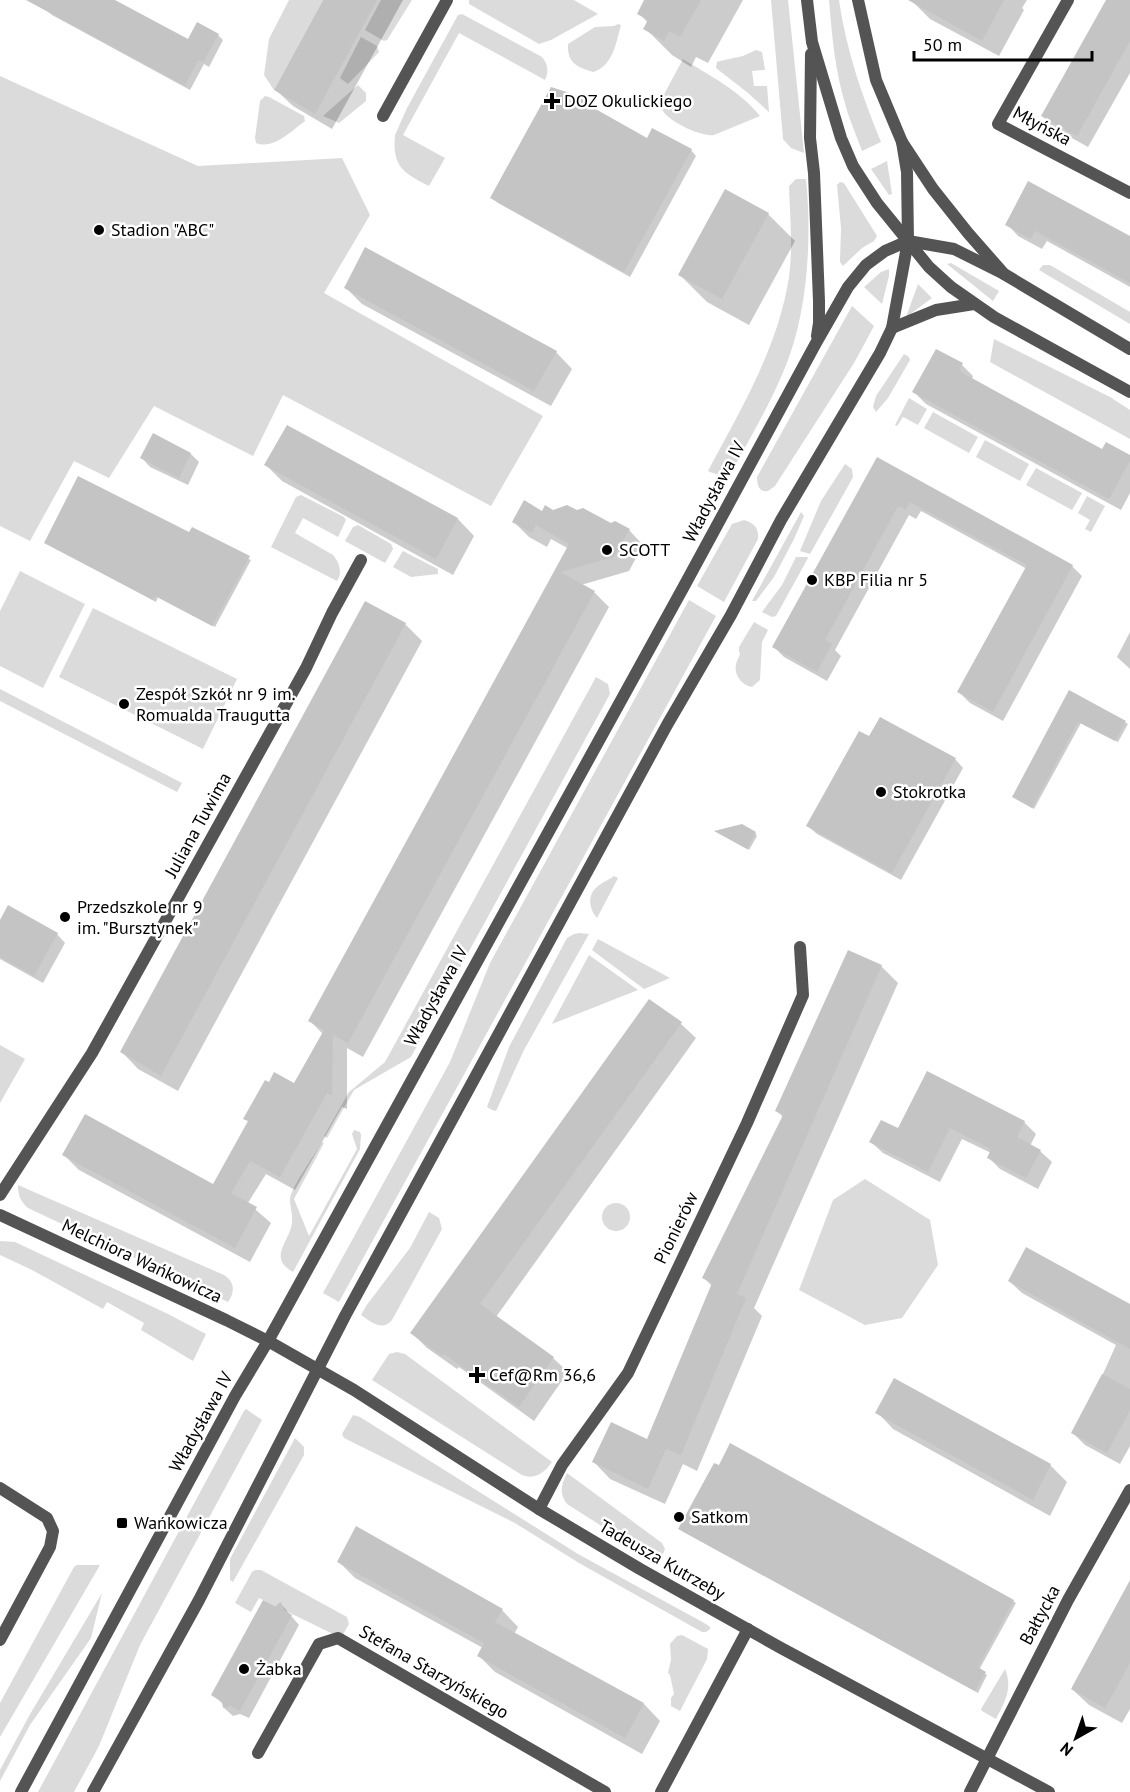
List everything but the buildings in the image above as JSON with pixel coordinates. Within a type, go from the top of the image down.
[{"type":"street","points":[[383,116],[447,0]]},
{"type":"street","points":[[807,0],[812,42],[810,138],[814,173],[819,301],[816,343]]},
{"type":"street","points":[[858,0],[876,80],[902,142],[933,189],[1004,274]]},
{"type":"street","name":"Młyńska","points":[[1068,0],[998,124],[1130,193]]},
{"type":"street","points":[[812,42],[841,138],[853,166],[877,202],[929,267],[951,287],[994,317],[1130,392]]},
{"type":"street","points":[[93,1792],[199,1600],[345,1316],[667,725],[781,520],[880,353],[892,328],[908,241],[907,172],[902,142]]},
{"type":"street","points":[[908,241],[954,249],[1004,274],[1130,348]]},
{"type":"street","name":"Władysława IV","points":[[21,1792],[235,1396],[268,1341],[848,287],[866,265],[885,251],[908,241]]},
{"type":"street","points":[[892,328],[936,310],[974,304]]},
{"type":"street","name":"Juliana Tuwima","points":[[0,1195],[94,1049],[306,668],[361,560]]},
{"type":"street","name":"Pionierów","points":[[539,1509],[562,1465],[628,1373],[747,1123],[803,995],[800,947]]},
{"type":"street","name":"Melchiora Wańkowicza","points":[[0,1215],[268,1341]]},
{"type":"street","name":"Tadeusza Kutrzeby","points":[[268,1341],[318,1369],[539,1509],[640,1569],[1049,1792]]},
{"type":"street","points":[[0,1488],[47,1518],[53,1531],[50,1547],[0,1640]]},
{"type":"street","name":"Bałtycka","points":[[970,1792],[1051,1631],[1130,1490]]},
{"type":"street","points":[[661,1792],[748,1629]]},
{"type":"street","name":"Stefana Starzyńskiego","points":[[258,1753],[319,1644],[338,1638],[605,1792]]},
{"type":"shaded area","points":[[289,0],[323,0],[274,90],[264,75],[269,39]]},
{"type":"shaded area","points":[[381,0],[412,0],[387,40],[384,41],[365,30]]},
{"type":"shaded area","points":[[469,0],[574,0],[598,14],[551,40],[539,44],[469,4]]},
{"type":"shaded area","points":[[771,0],[788,0],[804,153],[791,148],[783,139]]},
{"type":"shaded area","points":[[829,0],[839,0],[856,72],[881,142],[862,151],[839,81]]},
{"type":"shaded area","points":[[462,14],[542,57],[547,65],[547,74],[545,80],[459,33],[403,135],[445,158],[429,186],[406,173],[398,162],[395,135],[407,108],[458,15]]},
{"type":"shaded area","points":[[621,25],[615,46],[605,65],[593,72],[574,63],[569,55],[568,44],[595,27]]},
{"type":"shaded area","points":[[361,37],[377,46],[379,52],[348,84],[340,78]]},
{"type":"shaded area","points":[[756,50],[762,52],[765,70],[752,71],[754,86],[767,86],[769,112],[716,68],[717,62],[743,56]]},
{"type":"shaded area","points":[[683,59],[734,91],[760,116],[714,135],[694,131],[672,120],[661,108],[660,102]]},
{"type":"shaded area","points":[[0,76],[198,166],[342,158],[370,215],[324,293],[543,416],[491,506],[283,395],[253,456],[154,406],[109,478],[74,461],[30,541],[0,526]]},
{"type":"shaded area","points":[[358,85],[366,93],[366,101],[339,123],[323,116]]},
{"type":"shaded area","points":[[265,96],[304,116],[305,121],[276,142],[269,144],[256,143],[255,138],[260,101]]},
{"type":"shaded area","points":[[887,161],[892,194],[889,195],[871,169]]},
{"type":"shaded area","points":[[796,179],[806,179],[808,202],[806,276],[798,325],[792,348],[773,395],[733,469],[721,475],[708,471],[757,377],[784,303],[791,254],[789,186]]},
{"type":"shaded area","points":[[840,182],[844,183],[877,236],[843,266],[840,262],[841,228],[837,185]]},
{"type":"shaded area","points":[[951,263],[999,291],[993,301],[947,264]]},
{"type":"shaded area","points":[[1043,265],[1050,265],[1130,312],[1130,324],[1039,270]]},
{"type":"shaded area","points":[[889,269],[882,304],[864,287],[881,272]]},
{"type":"shaded area","points":[[918,284],[932,298],[907,318],[906,317]]},
{"type":"shaded area","points":[[852,306],[874,326],[854,363],[775,486],[768,491],[762,491],[757,477]]},
{"type":"shaded area","points":[[994,339],[1110,397],[1130,410],[1130,439],[990,362]]},
{"type":"shaded area","points":[[904,354],[910,360],[888,398],[876,412],[873,407],[876,396]]},
{"type":"shaded area","points":[[909,398],[927,409],[918,425],[903,417],[897,426],[895,425]]},
{"type":"shaded area","points":[[933,412],[978,437],[969,453],[924,428]]},
{"type":"shaded area","points":[[985,440],[1029,464],[1020,481],[976,457]]},
{"type":"shaded area","points":[[845,464],[852,469],[853,477],[810,554],[800,551],[821,501]]},
{"type":"shaded area","points":[[1036,468],[1082,493],[1072,510],[1026,485]]},
{"type":"shaded area","points":[[301,495],[346,520],[338,537],[303,518],[295,533],[333,555],[340,567],[337,581],[271,547],[296,497]]},
{"type":"shaded area","points":[[1087,496],[1105,506],[1091,532],[1085,529],[1090,520],[1078,513]]},
{"type":"shaded area","points":[[801,512],[804,516],[774,577],[756,601],[752,601]]},
{"type":"shaded area","points":[[744,520],[755,527],[758,539],[724,602],[697,586],[732,524]]},
{"type":"shaded area","points":[[358,525],[391,544],[393,549],[385,563],[345,541],[353,527]]},
{"type":"shaded area","points":[[403,551],[438,569],[438,574],[411,577],[393,567]]},
{"type":"shaded area","points":[[796,557],[808,558],[776,616],[772,617],[762,612],[782,585]]},
{"type":"shaded area","points":[[20,571],[85,604],[43,688],[0,666],[0,611]]},
{"type":"shaded area","points":[[689,600],[716,616],[339,1302],[323,1293],[450,1062],[490,963]]},
{"type":"shaded area","points":[[93,608],[237,679],[203,749],[59,677]]},
{"type":"shaded area","points":[[754,622],[768,630],[762,642],[760,680],[752,687],[744,684],[738,678],[736,665],[740,654],[739,647]]},
{"type":"shaded area","points":[[596,677],[608,684],[610,694],[411,1057],[354,1090],[327,1138],[324,1136],[349,1092],[385,1062]]},
{"type":"shaded area","points":[[0,689],[182,783],[177,792],[0,701]]},
{"type":"shaded area","points":[[614,876],[618,878],[597,918],[592,910],[590,898],[594,890]]},
{"type":"shaded area","points":[[579,933],[589,934],[524,1050],[496,1111],[492,1110],[487,1107],[509,1047],[567,938]]},
{"type":"shaded area","points":[[598,939],[670,978],[644,989],[592,950]]},
{"type":"shaded area","points":[[589,955],[638,990],[552,1024]]},
{"type":"shaded area","points":[[0,1045],[25,1059],[0,1103]]},
{"type":"shaded area","points":[[354,1130],[360,1132],[361,1135],[360,1149],[293,1272],[285,1267],[281,1255],[292,1223],[291,1194],[322,1142],[324,1143],[294,1199],[309,1236],[357,1149],[352,1134]]},
{"type":"shaded area","points":[[865,1179],[930,1220],[938,1265],[902,1318],[865,1325],[799,1290],[833,1200]]},
{"type":"shaded area","points":[[18,1185],[224,1275],[232,1284],[233,1291],[228,1302],[28,1208],[20,1198]]},
{"type":"shaded area","points":[[616,1203],[626,1207],[630,1217],[626,1227],[616,1231],[606,1227],[602,1217],[606,1207]]},
{"type":"shaded area","points":[[429,1212],[439,1218],[442,1229],[392,1320],[381,1326],[373,1323],[361,1315],[410,1248]]},
{"type":"shaded area","points":[[0,1241],[15,1242],[206,1334],[193,1361],[141,1330],[144,1323],[107,1302],[103,1309],[0,1255]]},
{"type":"shaded area","points":[[397,1352],[405,1354],[552,1462],[539,1474],[531,1477],[522,1475],[372,1380],[389,1354]]},
{"type":"shaded area","points":[[246,1409],[262,1420],[140,1645],[99,1746],[74,1792],[38,1792],[244,1411]]},
{"type":"shaded area","points":[[353,1415],[360,1417],[578,1554],[706,1624],[710,1629],[702,1632],[579,1563],[515,1523],[344,1438],[342,1434]]},
{"type":"shaded area","points":[[295,1438],[304,1447],[304,1455],[233,1582],[230,1580],[230,1559]]},
{"type":"shaded area","points":[[567,1473],[662,1543],[665,1549],[660,1561],[658,1562],[567,1504],[562,1489]]},
{"type":"shaded area","points":[[77,1565],[100,1565],[0,1737],[0,1703]]},
{"type":"shaded area","points":[[255,1570],[261,1570],[347,1617],[349,1624],[341,1638],[284,1610],[281,1603],[275,1606],[259,1598],[251,1612],[235,1603]]},
{"type":"shaded area","points":[[102,1593],[91,1638],[30,1725],[0,1781],[0,1770],[29,1716]]},
{"type":"shaded area","points":[[682,1635],[708,1649],[707,1659],[680,1711],[671,1706],[671,1698],[674,1694],[668,1673],[671,1660],[670,1644],[677,1636]]},
{"type":"shaded area","points":[[1005,1669],[1008,1689],[996,1719],[981,1709]]},
{"type":"place","name":"DOZ Okulickiego","points":[[552,101]]},
{"type":"place","name":"Stadion \"ABC\"","points":[[99,230]]},
{"type":"place","name":"SCOTT","points":[[607,550]]},
{"type":"place","name":"KBP Filia nr 5","points":[[812,580]]},
{"type":"place","name":"Zespół Szkół nr 9 im. Romualda Traugutta","points":[[124,704]]},
{"type":"place","name":"Stokrotka","points":[[881,792]]},
{"type":"place","name":"Przedszkole nr 9 im. \"Bursztynek\"","points":[[65,917]]},
{"type":"place","name":"Cef@Rm 36,6","points":[[477,1375]]},
{"type":"place","name":"Satkom","points":[[679,1517]]},
{"type":"place","name":"Wańkowicza","points":[[122,1523]]},
{"type":"place","name":"Żabka","points":[[244,1669]]}]
